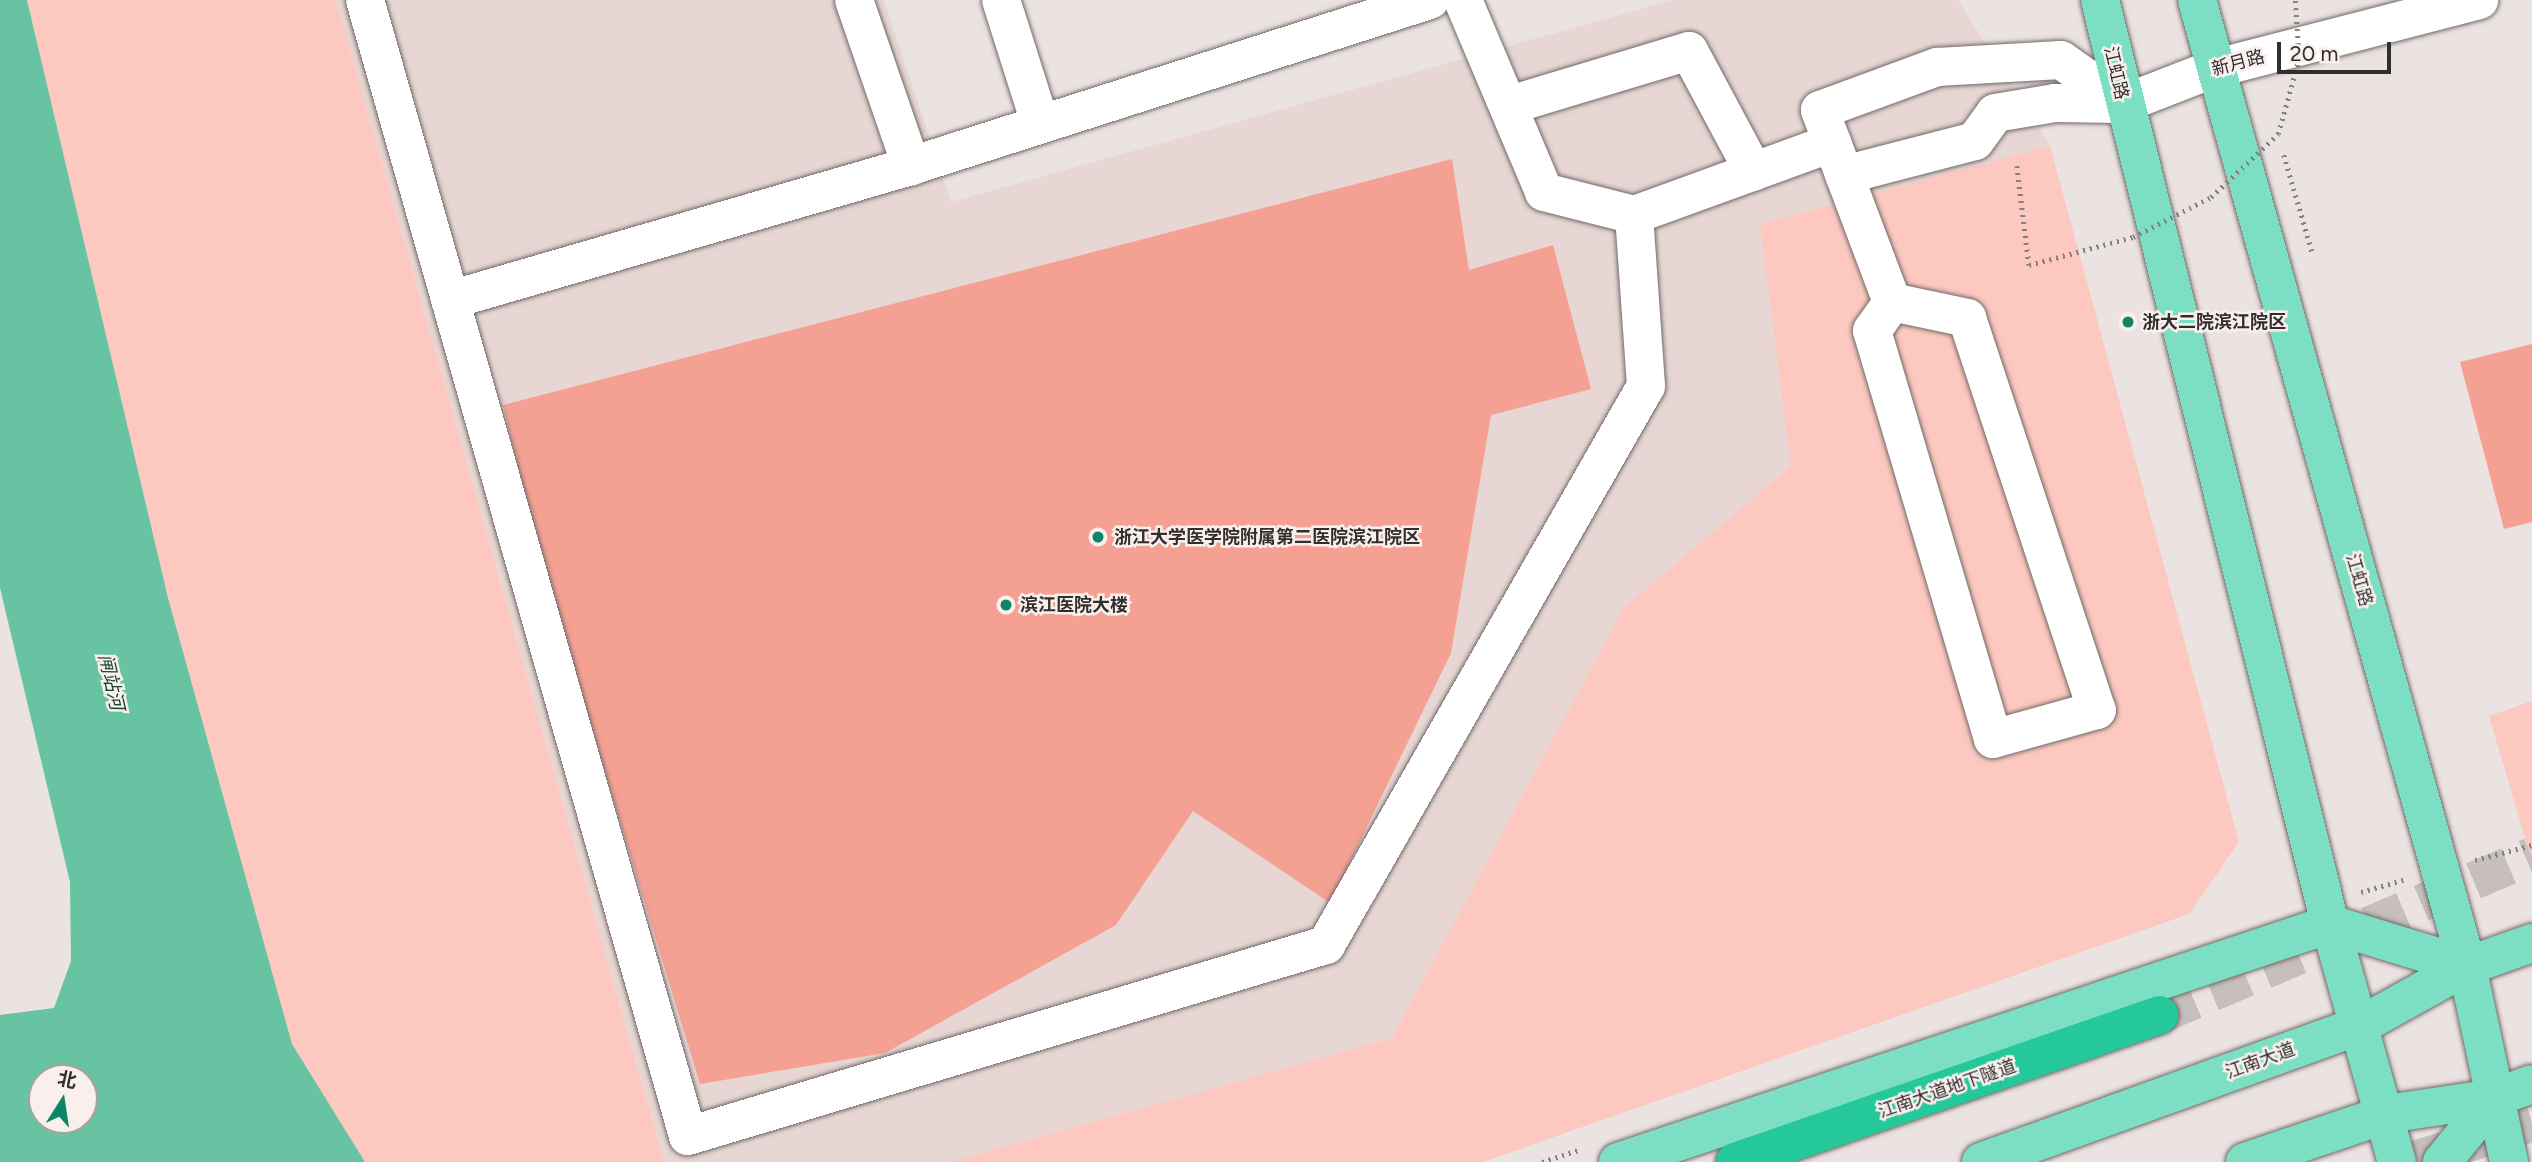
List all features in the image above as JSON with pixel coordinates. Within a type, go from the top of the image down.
[{"type":"highway","name":"江南大道地下隧道","points":[[1735,1162],[2159,1015]]},
{"type":"main road","name":"江虹路","points":[[2099,0],[2330,924],[2387,1114],[2397,1162]]},
{"type":"main road","name":"江虹路","points":[[2197,0],[2213,69],[2467,966],[2510,1162]]},
{"type":"main road","points":[[1618,1162],[2330,924],[2467,966]]},
{"type":"main road","name":"江南大道","points":[[1980,1162],[2361,1025],[2467,966],[2532,943]]},
{"type":"main road","points":[[2245,1162],[2387,1114],[2494,1098],[2532,1084]]},
{"type":"main road","points":[[2442,1162],[2494,1098]]},
{"type":"street","points":[[365,0],[688,1136],[1326,945],[1646,386],[1634,215]]},
{"type":"street","points":[[855,0],[911,166]]},
{"type":"street","points":[[1001,0],[1040,123]]},
{"type":"street","points":[[450,300],[911,166],[1430,0]]},
{"type":"street","points":[[1463,0],[1510,105],[1544,192],[1634,215],[1832,143],[1937,67],[2061,60],[2123,104]]},
{"type":"street","name":"新月路","points":[[2123,104],[2213,69],[2479,0]]},
{"type":"street","points":[[1510,105],[1689,51],[1754,172]]},
{"type":"street","points":[[1832,143],[1975,141],[1995,113],[2055,103],[2123,104]]},
{"type":"street","points":[[1832,143],[1892,302]]},
{"type":"street","points":[[1892,302],[1967,318],[2097,710],[1993,739],[1872,331],[1892,302]]},
{"type":"path","points":[[2017,166],[2029,265],[2133,237],[2211,197],[2278,134],[2300,59],[2295,0]]},
{"type":"path","points":[[2278,134],[2313,255]]},
{"type":"shaded area","points":[[27,0],[336,0],[664,1162],[365,1162],[292,1044],[168,598]]},
{"type":"shaded area","name":"浙江大学医学院附属第二医院滨江院区","points":[[336,0],[884,0],[951,202],[1673,0],[1958,0],[2050,146],[1761,224],[1791,466],[1624,607],[1392,1038],[950,1162],[664,1162]]},
{"type":"shaded area","points":[[2050,146],[2239,842],[2189,914],[1483,1162],[950,1162],[1392,1038],[1624,607],[1791,466],[1760,224]]},
{"type":"shaded area","points":[[2532,701],[2532,862],[2489,716]]},
{"type":"water","name":"闸站河","points":[[0,0],[27,0],[168,598],[292,1044],[365,1162],[0,1162],[0,1015],[54,1008],[71,961],[70,882],[0,588]]},
{"type":"building","name":"滨江医院大楼","points":[[1452,159],[1469,270],[1553,245],[1591,389],[1491,415],[1451,653],[1330,903],[1193,811],[1116,925],[885,1053],[700,1084],[540,558],[503,405]]},
{"type":"building","points":[[2532,344],[2532,522],[2504,529],[2460,362]]},
{"type":"tunnel","points":[[2159,1015],[2532,856]]},
{"type":"tunnel","points":[[2408,1162],[2532,1123]]},
{"type":"place","name":"浙大二院滨江院区","points":[[2128,322]]},
{"type":"place","name":"浙江大学医学院附属第二医院滨江院区","points":[[1098,537]]},
{"type":"place","name":"滨江医院大楼","points":[[1006,605]]}]
